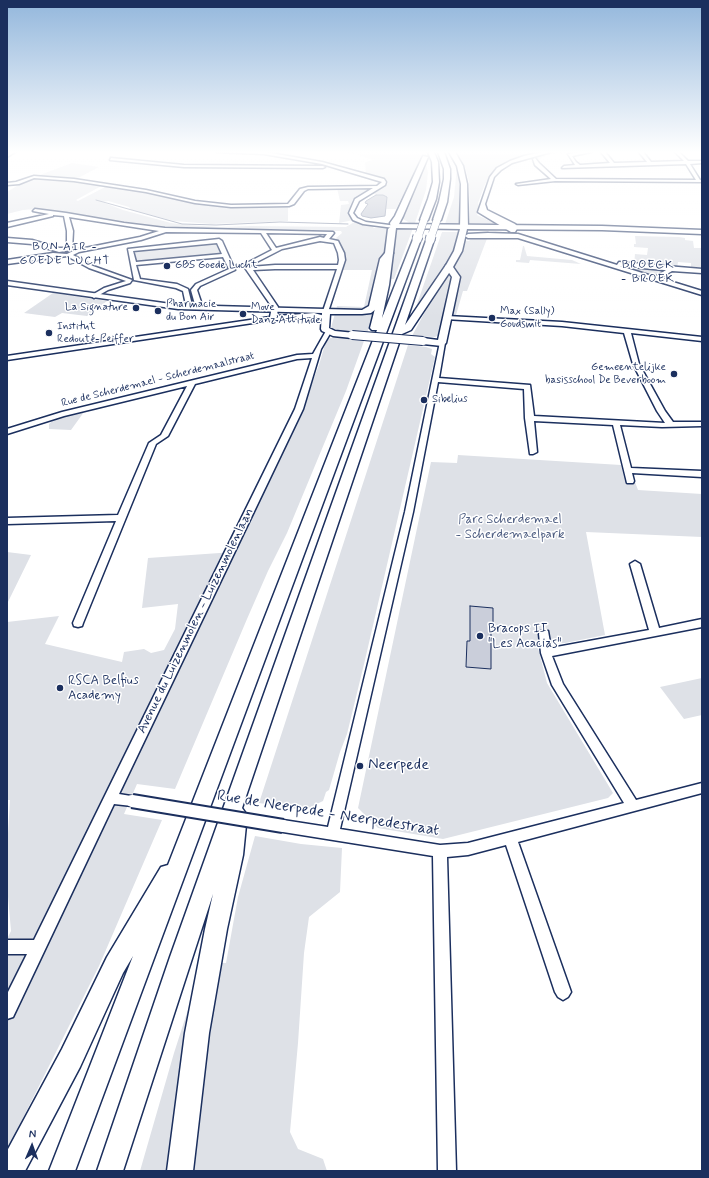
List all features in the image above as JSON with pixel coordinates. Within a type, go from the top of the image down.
[{"type":"highway","points":[[393,229],[394,223],[403,207]]},
{"type":"highway","points":[[62,1171],[429,207]]},
{"type":"highway","points":[[110,1171],[178,964],[441,207]]},
{"type":"highway","points":[[464,207],[464,229]]},
{"type":"highway","points":[[372,357],[375,330],[385,285],[389,253]]},
{"type":"highway","points":[[398,333],[408,328],[449,267]]},
{"type":"highway","points":[[180,1171],[197,1033],[216,929],[233,855],[239,791]]},
{"type":"highway","points":[[11,1171],[71,1058],[115,965],[190,835]]},
{"type":"main road","points":[[460,244],[468,236],[486,231],[512,228]]},
{"type":"main road","points":[[7,283],[94,296],[188,307],[275,314],[326,316],[371,309],[384,259],[389,253],[393,229],[512,228],[702,234]]},
{"type":"main road","points":[[464,229],[486,231]]},
{"type":"main road","points":[[326,316],[325,327],[328,332],[442,343],[456,278],[449,267],[460,244],[464,229]]},
{"type":"street","points":[[354,207],[352,216],[365,223],[393,229]]},
{"type":"street","points":[[482,207],[481,212],[512,228]]},
{"type":"street","points":[[484,207],[485,210],[512,228]]},
{"type":"street","points":[[35,210],[66,214],[124,225],[165,230],[198,232],[330,233],[325,240]]},
{"type":"street","points":[[7,225],[59,213]]},
{"type":"street","points":[[7,240],[32,242],[58,250],[70,248],[70,231],[66,214]]},
{"type":"street","points":[[70,256],[78,251],[141,238],[160,233],[165,230]]},
{"type":"street","points":[[198,232],[203,243]]},
{"type":"street","points":[[264,232],[271,247],[275,250]]},
{"type":"street","points":[[468,236],[516,235],[702,293]]},
{"type":"street","points":[[141,238],[146,248]]},
{"type":"street","points":[[188,307],[189,305],[186,290],[173,285],[137,280],[130,250],[219,241],[232,270],[200,283],[194,290],[199,308]]},
{"type":"street","points":[[7,358],[275,314],[275,306],[246,264],[275,250],[311,241],[335,241],[339,246],[342,260],[326,316]]},
{"type":"street","points":[[7,262],[53,255],[70,256],[91,267],[128,278],[128,282],[112,286],[94,296]]},
{"type":"street","points":[[133,264],[225,255]]},
{"type":"street","points":[[607,264],[702,271]]},
{"type":"street","points":[[249,269],[283,267],[340,267]]},
{"type":"street","points":[[655,279],[670,271],[670,269]]},
{"type":"street","points":[[448,318],[562,324],[702,339]]},
{"type":"street","points":[[628,331],[636,364],[658,402],[661,411],[671,425]]},
{"type":"street","name":"Avenue du Luizenmolen - Luizenmolenlaan","points":[[7,1011],[299,407],[320,344],[328,332]]},
{"type":"street","points":[[334,833],[410,512],[442,343]]},
{"type":"street","name":"Rue de Scherdemael - Scherdemaalstraat","points":[[7,432],[62,414],[297,357],[316,356]]},
{"type":"street","points":[[435,380],[527,387],[533,452]]},
{"type":"street","points":[[78,623],[153,442],[164,436],[192,383]]},
{"type":"street","points":[[529,418],[671,425],[702,424]]},
{"type":"street","points":[[616,423],[630,481]]},
{"type":"street","points":[[627,470],[702,474]]},
{"type":"street","points":[[7,521],[122,518]]},
{"type":"street","points":[[635,564],[655,632]]},
{"type":"street","points":[[546,653],[702,622]]},
{"type":"street","points":[[544,634],[546,653],[558,685],[632,805]]},
{"type":"street","name":"Rue de Neerpede - Neerpedestraat","points":[[111,798],[440,851],[468,848],[510,838],[702,788]]},
{"type":"street","points":[[510,838],[563,992]]},
{"type":"street","points":[[440,851],[447,1171]]},
{"type":"street","points":[[7,947],[38,947]]},
{"type":"green space","points":[[7,207],[115,207],[171,223],[187,225],[220,227],[346,227],[356,221],[375,225],[373,228],[413,228],[394,279],[390,279],[393,257],[383,257],[370,307],[375,311],[367,333],[352,332],[349,340],[364,341],[346,391],[287,533],[268,571],[247,619],[175,789],[137,784],[124,814],[162,820],[99,966],[19,1126],[18,1130],[41,1135],[26,1171],[7,1171],[7,939],[11,931],[7,885],[7,850],[10,800],[7,800],[7,622],[59,616],[45,644],[122,662],[124,652],[144,649],[151,653],[164,650],[175,629],[178,604],[142,608],[148,558],[234,552],[304,403],[319,365],[326,341],[330,338],[339,337],[340,331],[331,328],[337,306],[364,307],[372,270],[342,270],[344,253],[336,238],[342,233],[341,231],[189,230],[128,224],[36,209],[23,210],[7,214]]},
{"type":"green space","points":[[129,207],[288,207],[288,221],[211,224],[174,221],[131,210]]},
{"type":"green space","points":[[341,207],[351,207],[349,215],[353,220],[339,223]]},
{"type":"green space","points":[[386,207],[397,207],[396,209],[386,209]]},
{"type":"green space","points":[[406,207],[420,207],[415,223],[410,223],[401,218]]},
{"type":"green space","points":[[451,207],[461,207],[461,223],[445,224]]},
{"type":"green space","points":[[470,207],[479,207],[477,215],[494,223],[470,223]]},
{"type":"green space","points":[[442,232],[459,232],[458,240],[469,241],[472,237],[488,236],[467,291],[463,291],[456,315],[444,314],[439,335],[435,337],[412,336],[427,308],[416,307]]},
{"type":"green space","points":[[635,236],[679,237],[685,238],[685,240],[693,241],[694,248],[702,248],[702,269],[691,268],[691,263],[678,262],[677,268],[634,264],[635,254],[647,255],[648,248],[634,247],[634,244],[636,244]]},
{"type":"green space","points":[[216,242],[221,255],[135,263],[133,250]]},
{"type":"green space","points":[[523,246],[527,256],[572,260],[581,264],[530,260],[529,263],[516,262],[516,260],[520,260]]},
{"type":"green space","points":[[620,266],[666,270],[666,271],[654,277]]},
{"type":"green space","points":[[53,293],[107,301],[87,316],[62,313],[55,317],[24,313]]},
{"type":"green space","points":[[408,345],[432,349],[431,354],[435,357],[347,734],[329,790],[326,792],[323,801],[304,810],[259,803]]},
{"type":"green space","points":[[84,412],[71,430],[49,429],[49,424],[55,418]]},
{"type":"green space","name":"Parc Scherdemael - Scherdemaelpark","points":[[458,455],[621,465],[625,481],[635,482],[638,490],[702,494],[702,537],[586,532],[605,635],[565,643],[537,644],[547,683],[613,793],[608,798],[443,839],[378,828],[358,808],[431,462],[457,463]]},
{"type":"green space","points":[[7,552],[31,555],[7,604]]},
{"type":"green space","points":[[702,678],[702,715],[684,719],[660,687]]},
{"type":"green space","points":[[255,836],[301,844],[342,848],[340,892],[309,917],[304,953],[290,1132],[298,1149],[323,1159],[327,1171],[140,1171],[174,1053],[203,963],[226,963],[238,897]]},
{"type":"water","points":[[366,207],[386,207],[385,216],[371,218],[362,216],[361,214]]},
{"type":"building","name":"Bracops II \"Les Acacias\"","points":[[470,606],[493,608],[493,631],[491,630],[491,669],[466,667],[467,641],[470,641]]},
{"type":"waterway","points":[[121,207],[182,224],[216,225],[280,222],[348,224]]},
{"type":"place","name":"GBS Goede Lucht","points":[[167,266]]},
{"type":"place","name":"La Signature","points":[[136,308]]},
{"type":"place","name":"Pharmacie du Bon Air","points":[[158,311]]},
{"type":"place","name":"Move Danz’Attitude","points":[[243,314]]},
{"type":"place","name":"Max (Sally) Goudsmit","points":[[492,318]]},
{"type":"place","name":"Institut Redouté-Peiffer","points":[[49,333]]},
{"type":"place","name":"Gemeentelijke basisschool De Beverboom","points":[[674,374]]},
{"type":"place","name":"Sibelius","points":[[424,400]]},
{"type":"place","name":"Bracops II \"Les Acacias\"","points":[[480,636]]},
{"type":"place","name":"RSCA Belfius Academy","points":[[60,688]]},
{"type":"place","name":"Neerpede","points":[[360,766]]},
{"type":"district","name":"BON AIR - GOEDE LUCHT","points":[[65,254]]},
{"type":"district","name":"BROECK - BROEK","points":[[648,272]]}]
